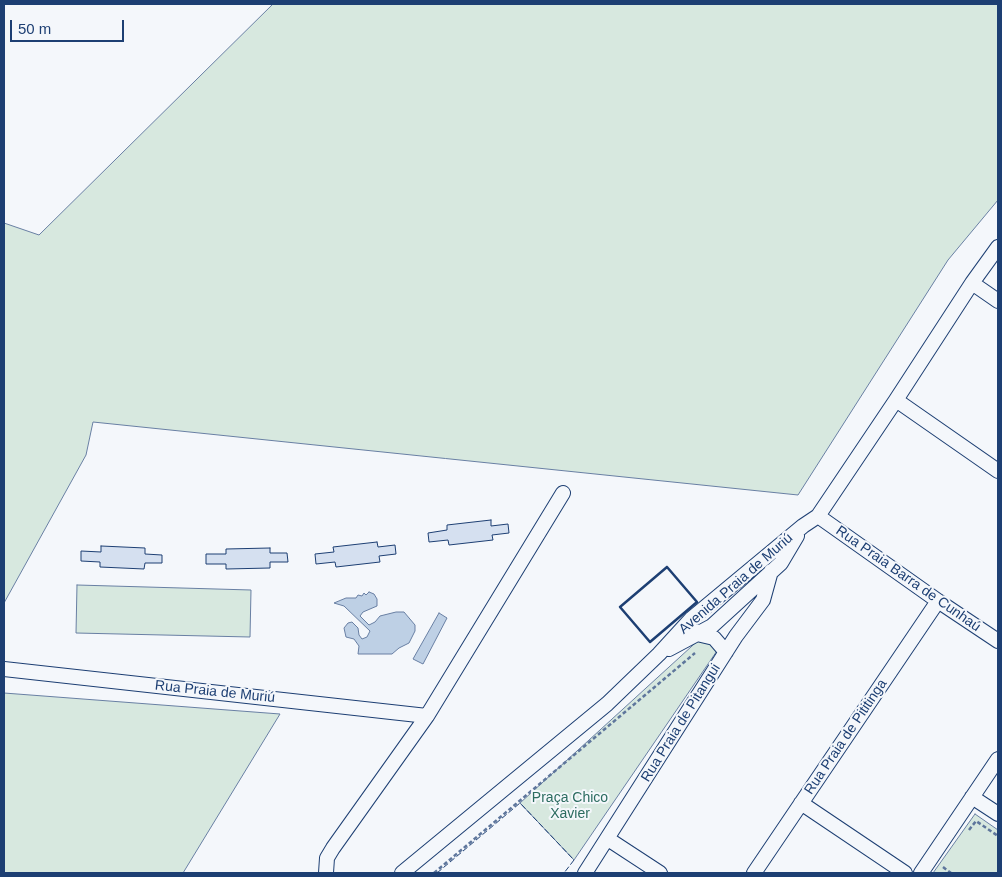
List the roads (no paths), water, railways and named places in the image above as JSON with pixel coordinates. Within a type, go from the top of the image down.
[{"type":"street","points":[[803,526],[818,516],[972,283],[998,247]]},
{"type":"street","points":[[972,283],[998,301]]},
{"type":"street","points":[[896,400],[998,471]]},
{"type":"street","points":[[326,871],[332,848],[427,716],[563,493]]},
{"type":"street","name":"Rua Praia Barra de Cunhaú","points":[[818,516],[938,601],[998,640]]},
{"type":"street","name":"Avenida Praia de Muriú","points":[[659,654],[712,626],[781,563],[803,526]]},
{"type":"street","name":"Avenida Praia de Muriú","points":[[402,873],[607,704],[659,654],[691,619],[803,526]]},
{"type":"street","name":"Rua Praia de Pitangui","points":[[585,873],[736,636],[762,600],[771,572]]},
{"type":"street","points":[[714,600],[725,614],[736,636]]},
{"type":"street","name":"Rua Praia de Pititinga","points":[[754,873],[938,601]]},
{"type":"street","points":[[691,619],[697,634],[714,638],[726,652]]},
{"type":"street","name":"Rua Praia de Muriú","points":[[4,669],[427,716]]},
{"type":"street","points":[[921,873],[998,759]]},
{"type":"street","points":[[972,798],[998,814]]},
{"type":"street","points":[[801,803],[905,873]]},
{"type":"street","points":[[608,839],[660,873]]},
{"type":"water","points":[[369,592],[374,594],[377,599],[377,606],[363,612],[360,616],[369,625],[380,616],[404,612],[415,625],[415,631],[409,643],[392,654],[358,654],[359,646],[354,639],[346,637],[344,628],[348,623],[352,622],[358,628],[362,639],[367,637],[370,631],[344,606],[334,603],[346,598],[356,598],[358,595],[362,596],[364,593],[366,595]]},
{"type":"water","points":[[439,613],[447,618],[423,664],[413,659]]},
{"type":"park label","name":"Praça Chico Xavier","points":[[570,806]]}]
